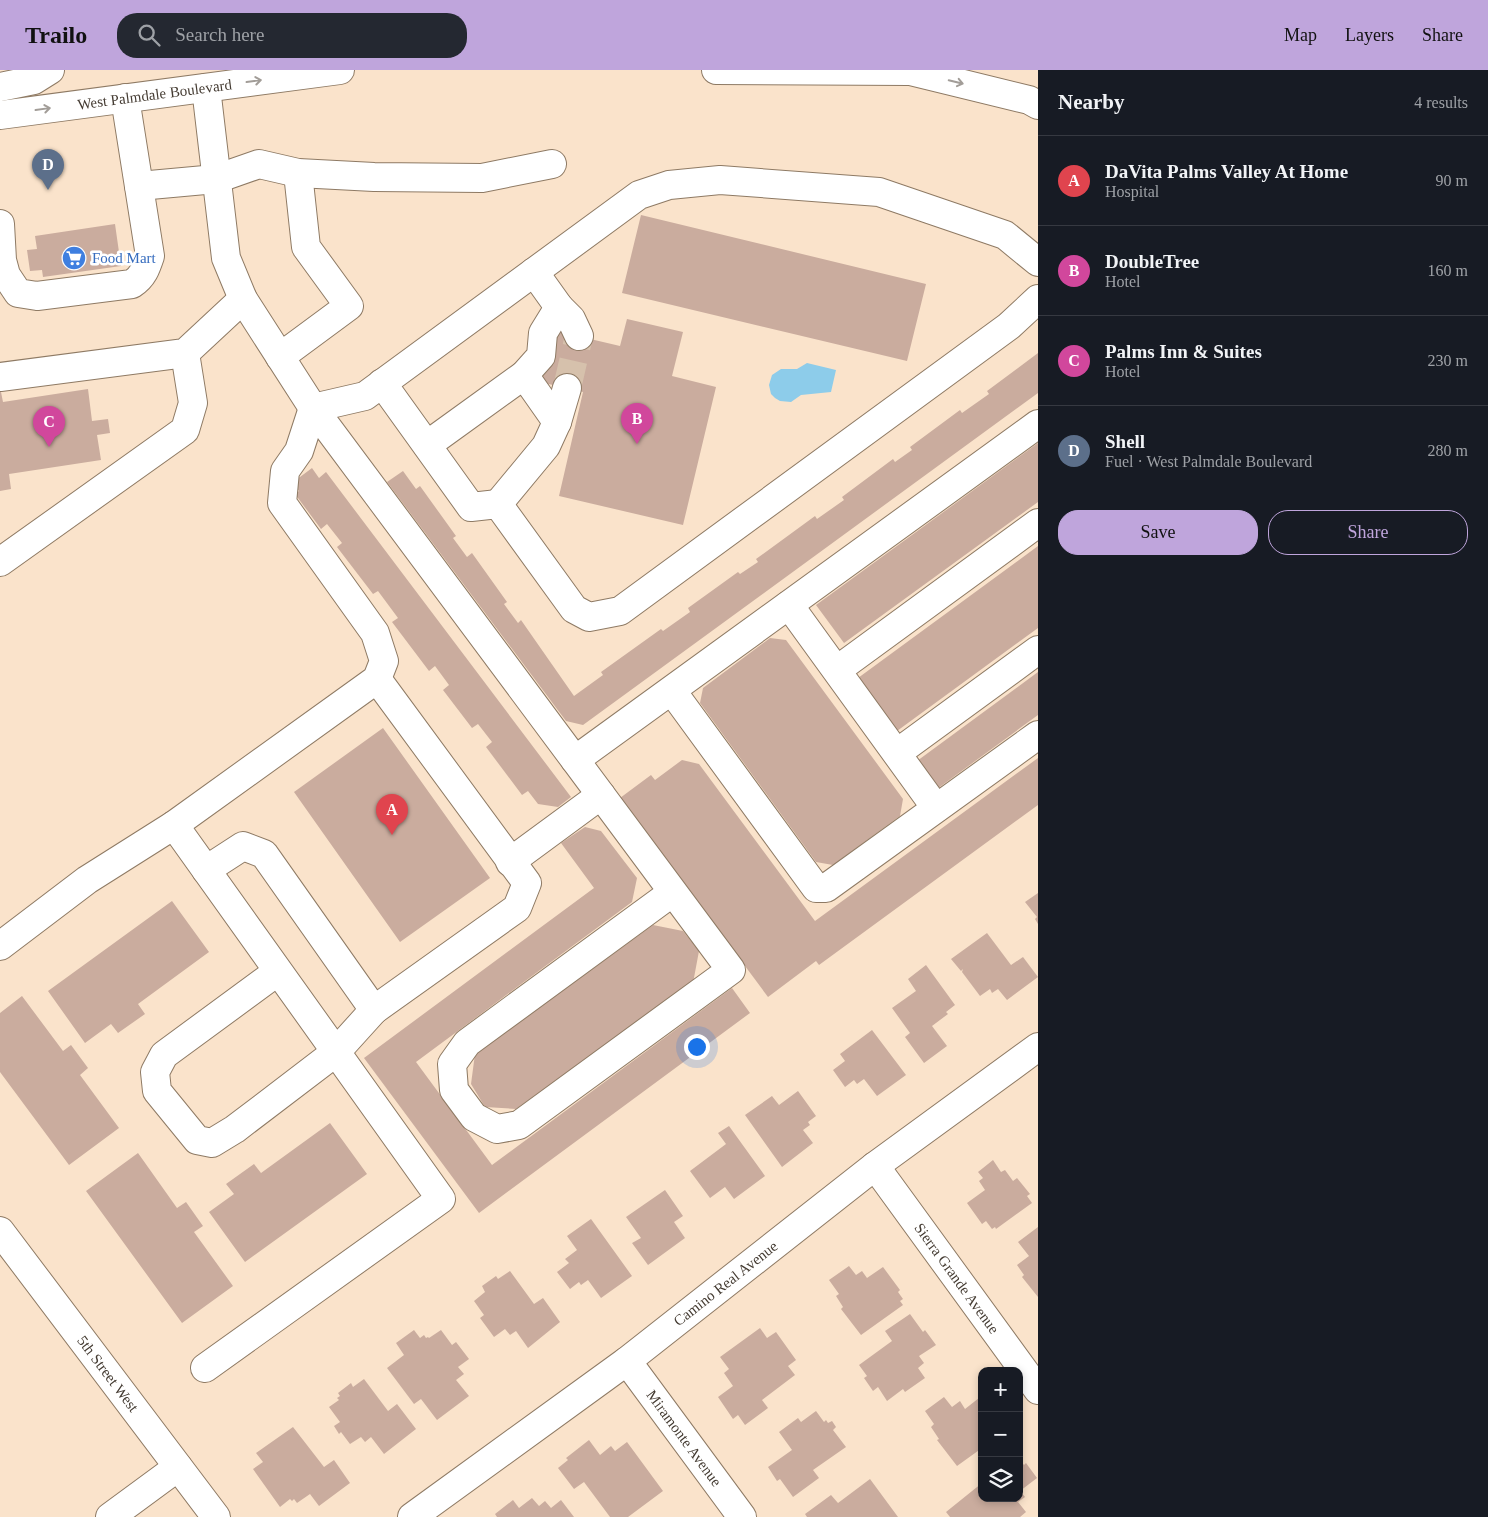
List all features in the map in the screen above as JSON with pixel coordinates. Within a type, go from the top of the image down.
[{"type":"main road","points":[[0,87],[34,80],[50,70]]},
{"type":"main road","name":"West Palmdale Boulevard","points":[[0,115],[125,98],[204,79],[340,70]]},
{"type":"main road","points":[[716,70],[910,71],[1028,100],[1038,105]]},
{"type":"main road","points":[[204,79],[226,258],[242,299],[313,408],[601,796],[673,892],[731,970],[518,1125],[497,1129],[474,1117],[454,1090],[452,1064],[467,1043],[673,892]]},
{"type":"main road","points":[[0,224],[2,260],[6,275],[18,293],[37,296],[132,284],[139,279],[146,270],[150,256],[125,98]]},
{"type":"main road","points":[[138,186],[216,178],[259,164],[298,172],[374,177],[482,178],[552,164]]},
{"type":"main road","points":[[280,357],[349,306],[306,247],[298,172]]},
{"type":"main road","points":[[313,408],[365,396],[639,195],[669,185],[720,180],[879,192],[1005,235],[1038,262]]},
{"type":"main road","points":[[534,272],[558,307],[571,319],[579,336]]},
{"type":"main road","points":[[0,377],[185,353],[242,299]]},
{"type":"main road","points":[[498,504],[574,609],[589,617],[620,611],[1009,326],[1038,299]]},
{"type":"main road","points":[[427,445],[524,375],[541,356],[543,333],[558,307]]},
{"type":"main road","points":[[0,562],[185,430],[193,403],[185,353]]},
{"type":"main road","points":[[524,375],[557,422]]},
{"type":"main road","points":[[382,383],[471,507],[498,504],[546,446],[557,422],[567,388]]},
{"type":"main road","points":[[0,946],[87,880],[174,825],[377,679],[384,661],[375,633],[282,503],[285,471],[299,451],[313,408]]},
{"type":"main road","points":[[575,760],[1038,424]]},
{"type":"main road","points":[[836,670],[1038,523]]},
{"type":"main road","points":[[789,605],[936,808]]},
{"type":"main road","points":[[897,753],[1038,650]]},
{"type":"main road","points":[[277,972],[164,1055],[155,1072],[157,1090],[197,1140],[212,1142],[236,1129],[336,1052],[374,1010],[517,908],[526,883],[377,679]]},
{"type":"main road","points":[[672,690],[816,888],[826,888],[1038,734]]},
{"type":"main road","points":[[510,862],[601,796]]},
{"type":"main road","points":[[174,825],[277,972],[441,1199],[205,1368]]},
{"type":"main road","points":[[206,870],[243,846],[264,854],[374,1010]]},
{"type":"main road","name":"Camino Real Avenue","points":[[412,1517],[627,1360],[875,1166],[1038,1047]]},
{"type":"main road","name":"Sierra Grande Avenue","points":[[875,1166],[1038,1390]]},
{"type":"main road","name":"5th Street West","points":[[0,1231],[216,1517]]},
{"type":"main road","name":"Miramonte Avenue","points":[[627,1360],[742,1517]]},
{"type":"main road","points":[[110,1517],[178,1467]]},
{"type":"water","points":[[807,363],[836,370],[831,392],[801,395],[791,402],[780,401],[771,394],[769,385],[772,375],[781,369],[797,369]]},
{"type":"building","points":[[641,215],[926,284],[907,361],[622,293]]},
{"type":"building","name":"Food Mart","points":[[115,224],[121,266],[43,277],[42,270],[30,271],[27,250],[37,249],[35,236]]},
{"type":"building","points":[[627,319],[683,332],[672,376],[716,387],[683,525],[559,496],[583,392],[540,382],[552,330],[620,346]]},
{"type":"building","points":[[1038,353],[1038,393],[583,725],[566,721],[387,482],[403,471],[416,489],[420,486],[456,536],[453,538],[467,557],[472,553],[507,602],[504,604],[518,623],[521,620],[574,696],[603,675],[601,672],[661,629],[663,631],[690,612],[688,608],[738,572],[740,574],[758,562],[756,559],[815,516],[817,519],[844,500],[842,497],[893,459],[895,462],[912,450],[910,447],[960,410],[962,413],[989,394],[987,391]]},
{"type":"building","points":[[0,387],[3,402],[88,389],[92,421],[108,419],[110,433],[97,435],[101,460],[9,474],[11,489],[0,491]]},
{"type":"building","points":[[1038,443],[1038,502],[844,643],[816,605]]},
{"type":"building","points":[[312,468],[319,478],[326,472],[571,797],[558,807],[538,804],[528,791],[522,795],[486,747],[492,742],[478,724],[472,728],[443,690],[449,685],[435,666],[429,671],[392,622],[398,618],[378,591],[373,594],[337,547],[342,543],[327,524],[321,529],[295,494],[299,491],[292,483]]},
{"type":"building","points":[[1038,546],[1038,628],[897,731],[858,678]]},
{"type":"building","points":[[770,638],[786,640],[903,799],[900,816],[833,865],[816,862],[700,703],[703,688]]},
{"type":"building","points":[[1038,672],[1038,715],[937,789],[917,761]]},
{"type":"building","points":[[383,728],[490,878],[400,942],[294,792]]},
{"type":"building","points":[[1038,758],[1038,805],[819,965],[816,961],[768,997],[620,798],[651,775],[655,780],[682,760],[699,764],[815,921]]},
{"type":"building","points":[[585,827],[601,831],[637,878],[632,902],[416,1062],[492,1165],[732,988],[750,1013],[479,1213],[364,1058],[594,888],[561,843]]},
{"type":"building","points":[[1038,893],[1038,924],[1035,919],[1037,917],[1025,902]]},
{"type":"building","points":[[172,901],[209,952],[138,1004],[145,1014],[118,1033],[111,1024],[85,1043],[48,991]]},
{"type":"building","points":[[653,925],[683,931],[699,951],[693,983],[516,1109],[485,1107],[471,1084],[475,1054]]},
{"type":"building","points":[[987,933],[1011,965],[1023,957],[1038,977],[1007,1000],[998,989],[992,993],[990,989],[980,996],[962,972],[963,969],[961,971],[951,959]]},
{"type":"building","points":[[926,965],[955,1005],[946,1012],[948,1014],[932,1026],[947,1046],[924,1063],[905,1037],[910,1033],[892,1008],[916,991],[908,979]]},
{"type":"building","points":[[22,996],[63,1051],[71,1045],[88,1068],[80,1075],[119,1128],[69,1165],[0,1072],[0,1013]]},
{"type":"building","points":[[872,1030],[906,1075],[877,1096],[864,1079],[857,1084],[854,1080],[845,1087],[833,1070],[845,1061],[840,1054]]},
{"type":"building","points":[[798,1091],[816,1116],[808,1122],[810,1125],[803,1130],[813,1143],[782,1167],[745,1115],[772,1096],[779,1105]]},
{"type":"building","points":[[330,1123],[367,1174],[245,1262],[209,1212],[234,1194],[226,1184],[254,1164],[261,1173]]},
{"type":"building","points":[[729,1126],[765,1176],[734,1199],[725,1187],[710,1198],[690,1171],[726,1144],[718,1133]]},
{"type":"building","points":[[138,1153],[177,1208],[186,1202],[203,1226],[194,1232],[233,1286],[182,1323],[86,1191]]},
{"type":"building","points":[[993,1160],[1001,1172],[1005,1170],[1013,1181],[1017,1178],[1030,1194],[1027,1196],[1032,1203],[996,1229],[995,1227],[992,1229],[986,1221],[982,1224],[967,1203],[985,1190],[979,1181],[983,1178],[978,1172]]},
{"type":"building","points":[[665,1190],[683,1216],[674,1222],[685,1238],[648,1265],[632,1243],[641,1238],[626,1217]]},
{"type":"building","points":[[591,1219],[632,1276],[601,1298],[588,1280],[581,1285],[579,1282],[570,1289],[557,1272],[569,1263],[565,1259],[577,1250],[567,1236]]},
{"type":"building","points":[[1038,1227],[1038,1297],[1022,1277],[1024,1275],[1017,1265],[1029,1256],[1018,1242]]},
{"type":"building","points":[[849,1266],[856,1275],[862,1271],[867,1278],[883,1267],[900,1290],[898,1292],[903,1299],[900,1301],[903,1305],[861,1335],[841,1309],[843,1307],[836,1296],[839,1294],[829,1280]]},
{"type":"building","points":[[510,1271],[534,1304],[543,1298],[560,1322],[528,1348],[516,1331],[510,1335],[505,1329],[494,1337],[480,1318],[484,1315],[474,1301],[485,1292],[482,1286],[496,1276],[498,1279]]},
{"type":"building","points":[[910,1314],[923,1332],[925,1330],[936,1345],[919,1356],[924,1363],[918,1368],[925,1378],[905,1392],[903,1389],[887,1401],[878,1387],[873,1391],[864,1378],[867,1376],[859,1365],[892,1341],[885,1331]]},
{"type":"building","points":[[760,1328],[767,1338],[776,1332],[796,1360],[788,1366],[795,1375],[762,1400],[768,1408],[745,1425],[738,1415],[733,1419],[718,1397],[733,1386],[724,1373],[729,1369],[720,1357]]},
{"type":"building","points":[[414,1330],[420,1338],[424,1335],[426,1338],[429,1338],[441,1330],[452,1345],[456,1342],[469,1359],[458,1367],[464,1374],[456,1380],[469,1396],[437,1420],[421,1399],[414,1404],[387,1368],[404,1355],[396,1343]]},
{"type":"building","points":[[364,1379],[388,1411],[397,1404],[416,1429],[384,1454],[371,1437],[365,1442],[361,1437],[350,1444],[341,1432],[339,1434],[334,1426],[340,1422],[329,1407],[339,1400],[337,1398],[340,1396],[338,1393],[351,1383],[353,1387]]},
{"type":"building","points":[[944,1397],[952,1407],[960,1401],[965,1409],[978,1399],[978,1451],[957,1466],[937,1440],[939,1439],[931,1427],[934,1424],[925,1411]]},
{"type":"building","points":[[816,1411],[824,1422],[826,1420],[828,1423],[832,1421],[836,1427],[833,1430],[846,1447],[813,1470],[819,1478],[793,1497],[780,1479],[777,1481],[768,1467],[792,1450],[779,1432],[798,1418],[801,1422]]},
{"type":"building","points":[[293,1427],[324,1467],[334,1460],[350,1483],[319,1506],[310,1494],[297,1503],[294,1499],[292,1501],[290,1499],[280,1507],[253,1469],[263,1462],[256,1453]]},
{"type":"building","points":[[589,1440],[600,1455],[611,1446],[615,1451],[627,1442],[663,1491],[628,1517],[610,1517],[584,1482],[574,1489],[558,1468],[568,1460],[566,1458]]},
{"type":"building","points":[[1026,1463],[1037,1478],[1023,1489],[1023,1464]]},
{"type":"building","points":[[870,1479],[898,1517],[807,1517],[805,1514],[831,1495],[838,1503]]},
{"type":"building","points":[[978,1486],[978,1502],[1018,1502],[1026,1512],[1020,1517],[950,1517],[946,1512]]},
{"type":"building","points":[[532,1498],[539,1506],[545,1501],[551,1508],[561,1500],[574,1517],[497,1517],[495,1514],[513,1500],[519,1508]]},
{"type":"tunnel","points":[[567,388],[579,336]]},
{"type":"place","name":"Shell","points":[[48,190]]},
{"type":"place","name":"Food Mart","points":[[74,258]]},
{"type":"place","name":"DoubleTree","points":[[637,444]]},
{"type":"place","name":"Palms Inn & Suites","points":[[49,447]]},
{"type":"place","name":"DaVita Palms Valley At Home","points":[[392,835]]}]
